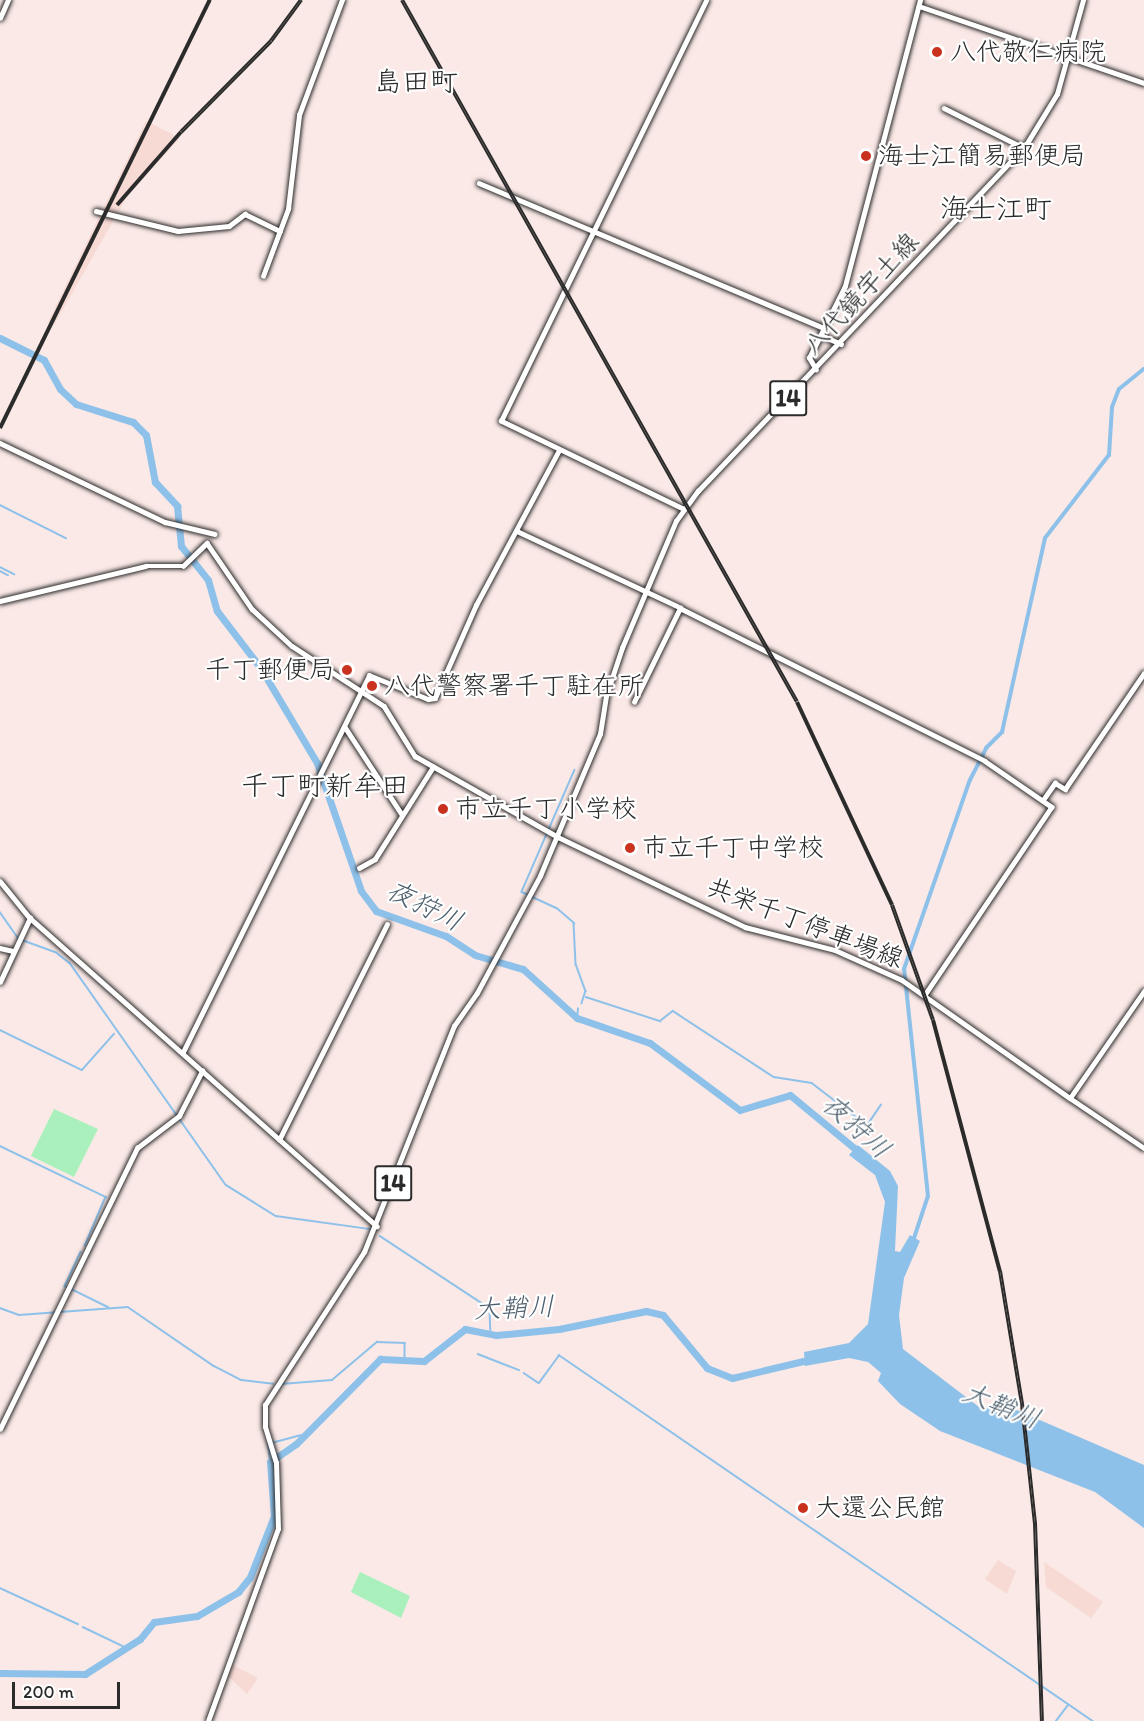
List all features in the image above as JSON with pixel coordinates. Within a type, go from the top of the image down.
[{"type":"street","points":[[0,18],[8,0]]},
{"type":"street","points":[[263,276],[288,208],[299,115],[342,0]]},
{"type":"street","points":[[683,508],[501,420],[706,0]]},
{"type":"street","name":"八代鏡宇土線","points":[[557,836],[600,734],[611,678],[683,508],[841,344],[1024,148],[1057,94],[1083,0]]},
{"type":"street","points":[[816,370],[809,358],[845,286],[919,3],[1144,83]]},
{"type":"street","points":[[944,108],[1024,148]]},
{"type":"street","points":[[479,183],[824,328]]},
{"type":"street","points":[[96,211],[178,231],[229,226],[244,214],[280,231]]},
{"type":"street","points":[[821,335],[841,344]]},
{"type":"street","points":[[0,443],[175,523],[183,523],[215,534]]},
{"type":"street","points":[[183,1052],[371,673],[428,699],[435,698],[476,606],[560,450]]},
{"type":"street","points":[[517,531],[677,606]]},
{"type":"street","name":"共栄千丁停車場線","points":[[0,602],[146,567],[186,562],[207,543],[252,609],[280,636],[363,689],[388,712],[410,751],[433,766],[547,831],[746,927],[835,950],[902,980],[1144,1148]]},
{"type":"street","points":[[634,702],[680,608],[974,758],[985,760],[1052,807],[1040,831],[925,995]]},
{"type":"street","points":[[1043,800],[1055,783],[1065,789],[1144,673]]},
{"type":"street","points":[[345,727],[401,813]]},
{"type":"street","points":[[359,868],[375,859],[401,813],[433,766]]},
{"type":"street","name":"14","points":[[208,1721],[278,1529],[275,1462],[264,1411],[274,1388],[377,1226],[431,1079],[454,1026],[487,974],[529,897],[557,836]]},
{"type":"street","points":[[0,881],[30,918],[377,1226]]},
{"type":"street","points":[[0,982],[30,918]]},
{"type":"street","points":[[279,1140],[387,924]]},
{"type":"street","points":[[0,948],[13,951]]},
{"type":"street","points":[[1070,1098],[1144,991]]},
{"type":"street","points":[[0,1429],[137,1148],[177,1118],[202,1071]]},
{"type":"shaded area","points":[[146,121],[180,138],[128,195],[54,325],[48,322]]},
{"type":"shaded area","points":[[998,1560],[1016,1571],[1007,1594],[985,1579]]},
{"type":"shaded area","points":[[1044,1562],[1103,1602],[1091,1618],[1046,1587]]},
{"type":"shaded area","points":[[231,1664],[258,1678],[247,1694],[228,1676]]},
{"type":"green space","points":[[54,1109],[98,1129],[74,1177],[31,1156]]},
{"type":"green space","points":[[360,1572],[410,1596],[401,1618],[351,1592]]},
{"type":"water","points":[[858,1145],[890,1171],[898,1186],[895,1251],[900,1252],[910,1235],[920,1241],[904,1278],[899,1315],[903,1349],[983,1410],[996,1402],[1006,1415],[1014,1409],[1144,1465],[1144,1528],[1095,1492],[940,1431],[900,1404],[878,1381],[881,1373],[868,1362],[849,1358],[805,1366],[804,1352],[849,1343],[868,1324],[885,1202],[875,1175],[849,1155]]},
{"type":"waterway","name":"夜狩川","points":[[0,338],[44,360],[60,389],[76,404],[133,422],[146,435],[155,482],[177,506],[181,546],[208,580],[217,611],[260,667],[317,763],[361,891],[376,911],[446,936],[475,955],[523,969],[577,1018],[650,1043],[740,1110],[790,1095],[860,1153]]},
{"type":"waterway","points":[[913,1241],[928,1196],[904,969],[970,780],[986,748],[1002,732],[1045,538],[1109,455],[1112,407],[1119,389],[1144,369]]},
{"type":"waterway","points":[[0,505],[66,538]]},
{"type":"waterway","points":[[0,567],[14,574]]},
{"type":"waterway","points":[[0,571],[8,575]]},
{"type":"waterway","points":[[575,770],[522,892],[557,908],[574,923],[576,964],[586,991],[582,1003]]},
{"type":"waterway","points":[[0,912],[18,938]]},
{"type":"waterway","points":[[22,940],[57,953],[70,963],[226,1185],[276,1216],[370,1229]]},
{"type":"waterway","points":[[586,997],[660,1021],[673,1011],[774,1077],[812,1083],[864,1123],[868,1124],[881,1105]]},
{"type":"waterway","name":"夜狩川","points":[[577,1018],[578,1009]]},
{"type":"waterway","points":[[0,1030],[82,1070],[114,1034]]},
{"type":"waterway","points":[[0,1146],[106,1197],[85,1246]]},
{"type":"waterway","points":[[380,1236],[483,1304]]},
{"type":"waterway","points":[[81,1252],[65,1286],[108,1307]]},
{"type":"waterway","points":[[0,1308],[19,1315],[128,1307],[214,1366],[242,1380],[273,1384]]},
{"type":"waterway","points":[[490,1309],[491,1333]]},
{"type":"waterway","name":"大鞘川","points":[[0,1673],[85,1674],[140,1639],[154,1622],[197,1616],[238,1592],[250,1577],[274,1516],[270,1462],[296,1444],[380,1359],[424,1361],[465,1329],[496,1335],[559,1329],[646,1311],[663,1315],[707,1368],[732,1378],[812,1359]]},
{"type":"waterway","points":[[281,1384],[332,1380],[377,1342],[405,1343],[405,1362]]},
{"type":"waterway","points":[[478,1354],[519,1370]]},
{"type":"waterway","points":[[524,1373],[539,1383],[559,1355],[1093,1721]]},
{"type":"waterway","points":[[270,1462],[268,1444],[301,1435]]},
{"type":"waterway","points":[[0,1588],[78,1624]]},
{"type":"waterway","points":[[83,1627],[127,1648]]},
{"type":"waterway","points":[[1056,1721],[1068,1705]]},
{"type":"railway","points":[[0,428],[210,0]]},
{"type":"railway","points":[[117,205],[181,132],[271,41],[301,0]]},
{"type":"railway","points":[[402,0],[797,702],[892,905],[933,1020],[1000,1271],[1022,1404],[1035,1523],[1042,1721]]},
{"type":"place","name":"八代敬仁病院","points":[[937,52]]},
{"type":"place","name":"海士江簡易郵便局","points":[[866,156]]},
{"type":"place","name":"千丁郵便局","points":[[347,670]]},
{"type":"place","name":"八代警察署千丁駐在所","points":[[372,686]]},
{"type":"place","name":"市立千丁小学校","points":[[443,809]]},
{"type":"place","name":"市立千丁中学校","points":[[630,848]]},
{"type":"place","name":"大還公民館","points":[[803,1508]]},
{"type":"district","name":"島田町","points":[[416,81]]},
{"type":"district","name":"海士江町","points":[[996,208]]},
{"type":"district","name":"千丁町新牟田","points":[[325,785]]}]
